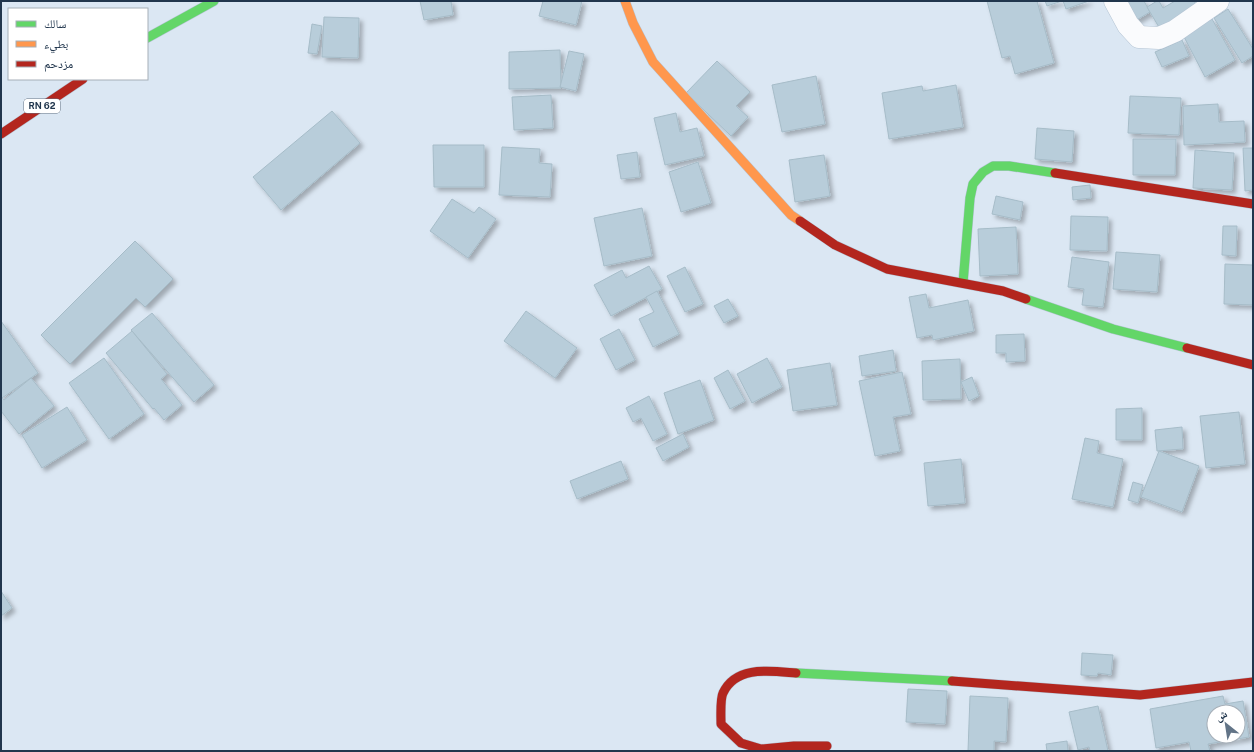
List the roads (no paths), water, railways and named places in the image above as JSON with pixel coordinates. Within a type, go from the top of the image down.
[{"type":"street","points":[[148,37],[214,1]]},
{"type":"street","points":[[625,1],[633,23],[652,62],[791,214],[835,245],[887,269],[1003,291],[1113,329],[1253,365]]},
{"type":"street","points":[[1115,1],[1128,25],[1139,37],[1159,38],[1176,31],[1218,1]]},
{"type":"street","name":"RN 62","points":[[1,134],[82,80]]},
{"type":"street","points":[[963,283],[970,198],[973,184],[983,172],[993,166],[1009,166],[1253,204]]},
{"type":"street","points":[[827,746],[794,746],[761,749],[741,743],[721,724],[722,694],[730,682],[746,673],[765,671],[968,682],[1140,695],[1253,682]]}]
